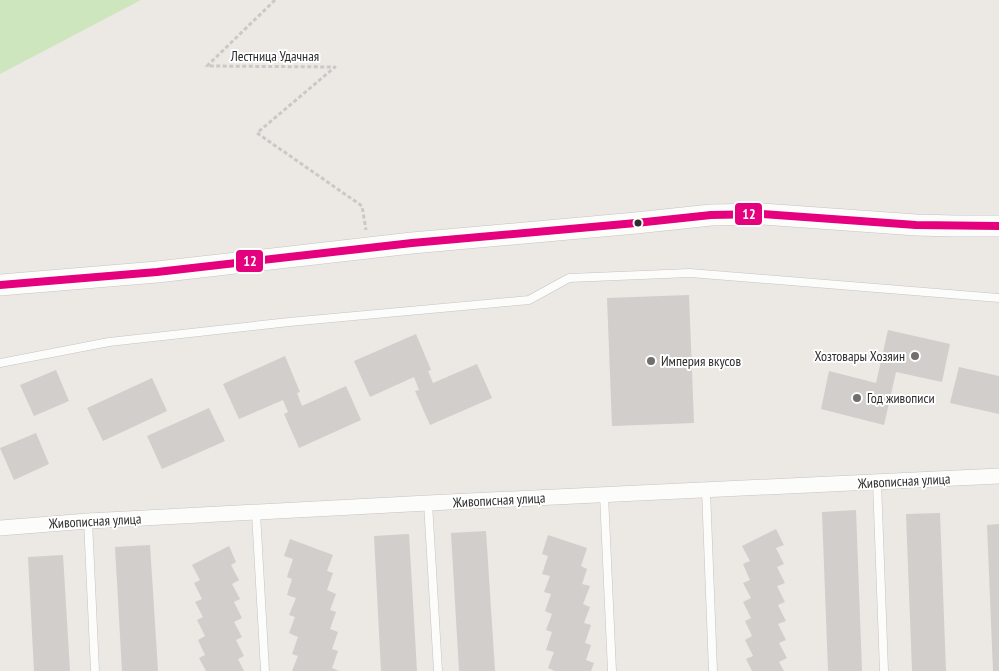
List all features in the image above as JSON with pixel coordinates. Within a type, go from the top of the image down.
[{"type":"main road","points":[[0,285],[157,272],[412,243],[636,223],[711,214],[762,214],[926,225],[999,226]]},
{"type":"street","name":"Живописная улица","points":[[0,528],[88,521],[428,503],[999,476]]},
{"type":"lane","points":[[0,363],[109,342],[289,322],[529,300],[569,278],[690,273],[999,298]]},
{"type":"lane","points":[[877,482],[884,671]]},
{"type":"lane","points":[[706,490],[713,671]]},
{"type":"lane","points":[[604,495],[612,671]]},
{"type":"lane","points":[[428,503],[438,671]]},
{"type":"lane","points":[[256,513],[265,671]]},
{"type":"lane","points":[[88,521],[95,671]]},
{"type":"path","name":"Лестница Удачная","points":[[275,0],[207,66],[335,67],[257,133],[362,206],[366,230]]},
{"type":"green space","points":[[0,0],[141,0],[0,74]]},
{"type":"building","name":"Империя вкусов","points":[[689,295],[694,423],[612,426],[607,298]]},
{"type":"building","points":[[888,330],[950,344],[942,382],[896,372],[884,425],[821,409],[829,371],[876,383]]},
{"type":"building","points":[[416,334],[431,370],[428,371],[433,383],[477,364],[492,398],[430,425],[415,391],[419,390],[414,377],[370,397],[354,361]]},
{"type":"building","points":[[285,356],[300,392],[297,393],[302,406],[346,386],[361,420],[299,448],[284,414],[288,412],[283,400],[239,419],[223,384]]},
{"type":"building","points":[[959,367],[999,376],[999,414],[950,403]]},
{"type":"building","points":[[56,370],[69,401],[34,416],[20,385]]},
{"type":"building","points":[[152,378],[167,411],[103,441],[87,408]]},
{"type":"building","points":[[209,408],[225,441],[162,469],[147,436]]},
{"type":"building","points":[[36,433],[49,464],[14,480],[0,448]]},
{"type":"building","points":[[856,510],[862,671],[828,671],[822,512]]},
{"type":"building","points":[[940,513],[946,671],[912,671],[906,514]]},
{"type":"building","points":[[999,524],[999,671],[993,671],[987,525]]},
{"type":"building","points":[[776,529],[784,545],[776,548],[784,564],[777,567],[785,583],[777,586],[785,602],[778,605],[786,621],[778,624],[786,640],[779,643],[787,658],[779,662],[784,671],[752,671],[746,659],[753,656],[745,640],[752,636],[745,621],[751,618],[743,602],[751,598],[743,583],[750,580],[743,564],[750,561],[742,546]]},
{"type":"building","points":[[486,531],[495,671],[459,671],[451,533]]},
{"type":"building","points":[[409,534],[417,671],[381,671],[374,536]]},
{"type":"building","points":[[548,535],[587,548],[581,566],[587,569],[582,584],[590,586],[583,604],[590,607],[584,623],[591,625],[585,643],[591,645],[586,660],[594,663],[591,671],[555,671],[548,668],[554,652],[546,650],[552,632],[546,630],[552,614],[545,611],[551,594],[544,592],[550,576],[542,574],[548,556],[542,554]]},
{"type":"building","points":[[290,539],[333,555],[327,571],[333,573],[327,590],[336,594],[330,610],[336,612],[330,629],[338,632],[332,649],[338,651],[332,668],[339,671],[292,671],[298,656],[292,654],[298,637],[289,633],[295,617],[289,615],[296,598],[287,595],[292,579],[287,577],[293,559],[284,556]]},
{"type":"building","points":[[150,545],[158,671],[122,671],[115,547]]},
{"type":"building","points":[[229,546],[236,562],[231,565],[239,580],[232,584],[240,599],[234,602],[242,618],[234,622],[242,637],[236,640],[244,656],[238,659],[244,671],[206,671],[199,658],[205,655],[198,640],[205,636],[197,620],[203,617],[195,602],[202,599],[194,583],[200,580],[192,565]]},
{"type":"building","points":[[63,555],[70,671],[34,671],[28,557]]},
{"type":"transit line","name":"12","points":[[0,285],[157,272],[412,243],[711,215],[762,214],[916,225],[999,226]]},
{"type":"place","name":"Хозтовары Хозяин","points":[[915,356]]},
{"type":"place","name":"Империя вкусов","points":[[651,361]]},
{"type":"place","name":"Год живописи","points":[[857,398]]}]
